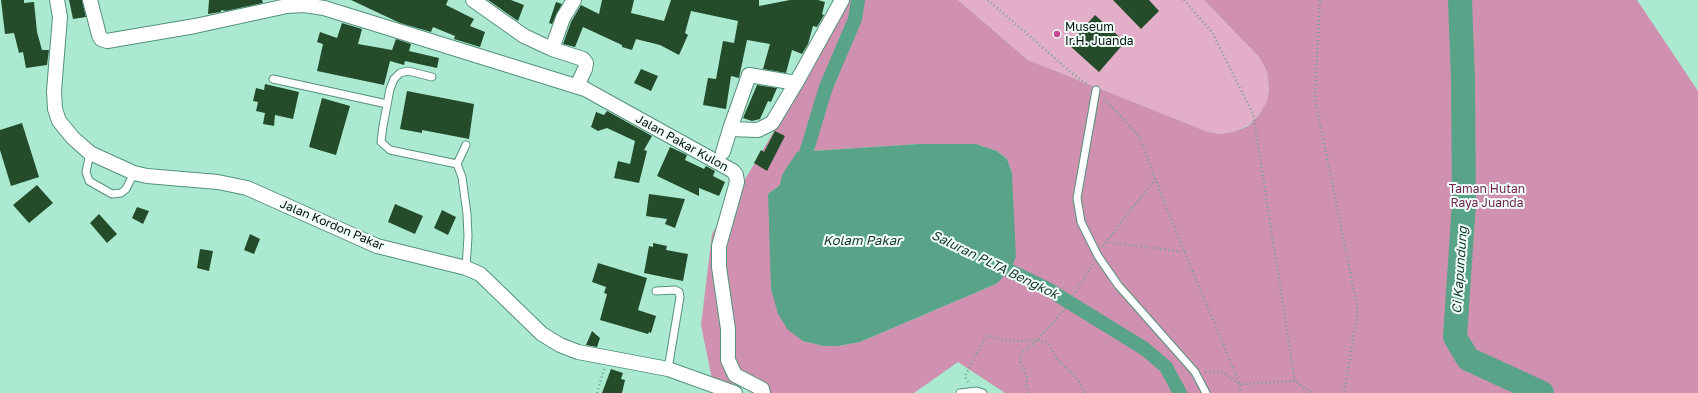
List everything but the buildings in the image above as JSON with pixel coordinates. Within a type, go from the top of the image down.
[{"type":"street","name":"Jalan Kordon Pakar","points":[[57,0],[60,18],[54,91],[55,109],[59,121],[73,138],[90,153],[134,173],[147,176],[218,182],[247,188],[377,246],[466,268],[480,274],[542,334],[560,345],[578,352],[668,369],[735,393]]},
{"type":"street","points":[[90,0],[99,35],[101,39],[107,41],[195,26],[287,6],[304,5],[324,8],[581,88],[586,63],[583,59],[552,49],[524,36],[473,0]]},
{"type":"street","points":[[552,49],[563,18],[574,0]]},
{"type":"street","points":[[730,129],[758,130],[772,123],[842,0]]},
{"type":"street","points":[[723,152],[749,75],[796,83]]},
{"type":"street","name":"Jalan Pakar Kulon","points":[[581,88],[688,145],[732,171],[736,175],[736,182],[719,246],[719,267],[728,329],[728,360],[734,376],[762,389],[763,393]]},
{"type":"lane","points":[[432,77],[408,71],[400,73],[394,79],[387,104],[381,142],[390,150],[457,164]]},
{"type":"lane","points":[[273,79],[387,104]]},
{"type":"lane","points":[[1096,90],[1077,198],[1081,222],[1098,256],[1118,285],[1195,372],[1206,393]]},
{"type":"lane","points":[[466,144],[457,164],[462,177],[467,214],[468,236],[466,268]]},
{"type":"lane","points":[[90,153],[86,172],[89,181],[112,194],[121,193],[126,189],[134,173]]},
{"type":"lane","points":[[656,291],[675,290],[679,292],[680,297],[668,369]]},
{"type":"lane","points":[[960,393],[980,392]]},
{"type":"path","points":[[988,0],[1073,74],[1096,90],[1139,136],[1240,384],[1241,393]]},
{"type":"path","points":[[1184,0],[1212,32],[1253,114],[1294,380]]},
{"type":"path","points":[[1320,0],[1315,95],[1316,104],[1358,310],[1344,393]]},
{"type":"path","points":[[1156,178],[1105,242],[1185,252]]},
{"type":"path","points":[[1030,393],[1026,386],[1027,377],[1020,361],[1021,354],[1037,340],[1064,310],[1079,289]]},
{"type":"path","points":[[980,392],[965,377],[985,337],[989,336],[1015,341],[1037,340],[1049,344],[1057,359],[1078,380],[1085,393]]},
{"type":"path","points":[[597,393],[607,357]]},
{"type":"path","points":[[1195,372],[1222,372],[1240,384],[1294,380],[1312,393]]},
{"type":"shaded area","points":[[958,0],[1204,0],[1259,57],[1267,71],[1269,89],[1267,101],[1259,115],[1248,125],[1233,132],[1220,134],[1208,132],[1028,60]]},
{"type":"green space","name":"Taman Hutan Raya Juanda","points":[[839,0],[958,0],[1028,60],[1208,132],[1220,134],[1233,132],[1248,126],[1259,115],[1267,101],[1269,89],[1267,71],[1259,57],[1204,0],[1637,0],[1698,91],[1698,393],[1005,393],[958,362],[914,393],[772,393],[712,379],[701,325],[712,234],[811,70]],"holes":[[[919,144],[976,144],[997,151],[1007,159],[1012,173],[996,284],[860,342],[838,346],[823,346],[803,341],[768,194],[780,185],[797,152]]]},
{"type":"water","name":"Kolam Pakar","points":[[919,144],[976,144],[997,151],[1007,159],[1012,173],[1016,257],[1010,270],[996,284],[860,342],[838,346],[823,346],[803,341],[788,330],[778,314],[771,289],[768,194],[780,185],[782,175],[797,152]]},
{"type":"waterway","points":[[806,153],[826,87],[855,19],[858,0]]},
{"type":"waterway","name":"Ci Kapundung","points":[[1460,0],[1463,80],[1464,203],[1455,337],[1468,359],[1542,393]]},
{"type":"waterway","name":"Saluran PLTA Bengkok","points":[[994,263],[1046,288],[1145,349],[1166,367],[1180,393]]},
{"type":"place","name":"Museum Ir.H. Juanda","points":[[1057,34]]}]
